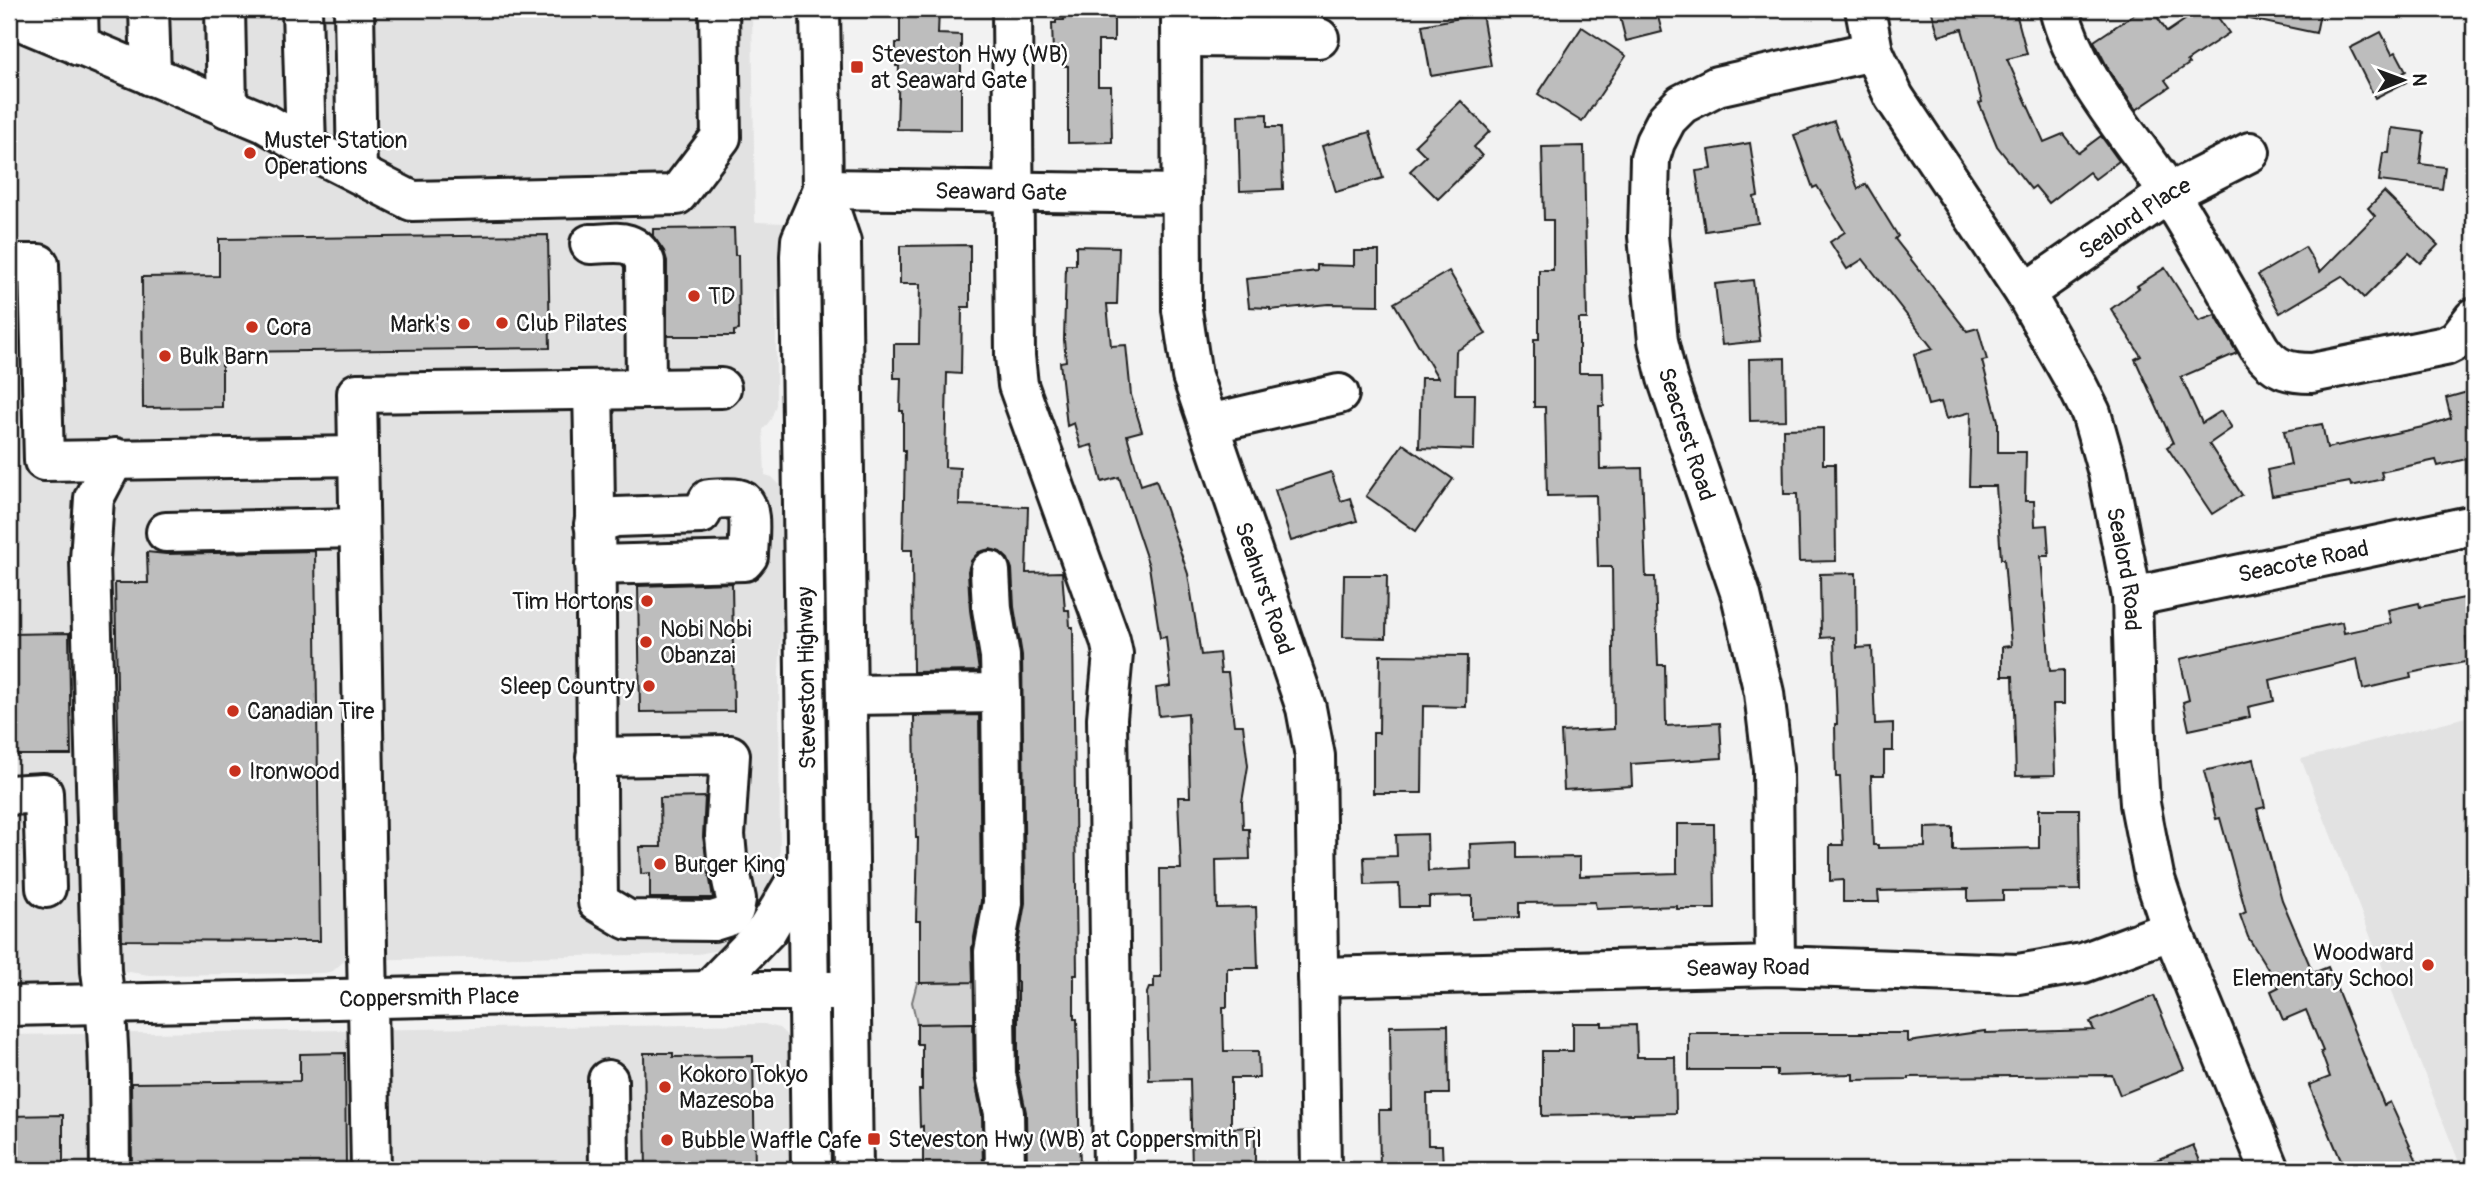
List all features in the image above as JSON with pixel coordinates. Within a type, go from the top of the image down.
[{"type":"street","points":[[78,9],[79,46]]},
{"type":"street","points":[[149,9],[151,76]]},
{"type":"street","points":[[225,9],[227,108]]},
{"type":"street","points":[[302,9],[306,147]]},
{"type":"street","points":[[354,9],[357,172]]},
{"type":"street","points":[[9,16],[265,123],[412,201],[677,195],[721,136],[719,9]]},
{"type":"street","name":"Steveston Highway","points":[[820,9],[823,190],[841,242],[853,1170]]},
{"type":"street","points":[[1012,9],[1015,356],[1018,385],[1113,654],[1107,718],[1113,1170]]},
{"type":"street","name":"Sealord Road","points":[[1865,9],[1873,51],[1894,97],[2025,293],[2091,413],[2108,473],[2132,597],[2140,804],[2154,876],[2172,930],[2270,1170]]},
{"type":"street","points":[[2059,9],[2063,25],[2085,73],[2169,194],[2271,364],[2279,369],[2312,373],[2445,346],[2457,340],[2474,318]]},
{"type":"street","points":[[1181,23],[1319,38]]},
{"type":"street","name":"Seahurst Road","points":[[1181,23],[1182,310],[1192,376],[1308,720],[1315,756],[1321,1170]]},
{"type":"street","name":"Seacrest Road","points":[[1775,966],[1773,769],[1764,693],[1741,596],[1667,378],[1658,341],[1648,236],[1650,158],[1667,119],[1682,104],[1700,93],[1717,86],[1873,51]]},
{"type":"street","name":"Sealord Place","points":[[2025,293],[2169,194],[2250,152]]},
{"type":"street","name":"Steveston Highway","points":[[811,1170],[800,256],[801,240],[823,190]]},
{"type":"street","name":"Seaward Gate","points":[[823,190],[1182,194]]},
{"type":"street","points":[[590,244],[631,244],[639,248],[645,262],[646,389]]},
{"type":"street","points":[[9,264],[39,264],[44,461],[358,456]]},
{"type":"street","points":[[371,1170],[357,393],[720,387]]},
{"type":"street","points":[[593,390],[596,757],[598,902],[628,920],[713,921],[729,916],[734,910],[736,899],[725,835],[730,755],[596,757]]},
{"type":"street","points":[[1209,424],[1339,394]]},
{"type":"street","points":[[110,1170],[106,1004],[101,971],[90,560],[94,498],[115,458]]},
{"type":"street","points":[[594,524],[616,517],[701,513],[709,499],[739,499],[749,511],[748,556],[744,561],[595,565]]},
{"type":"street","name":"Seacote Road","points":[[2132,597],[2474,525]]},
{"type":"street","points":[[166,532],[359,528]]},
{"type":"street","points":[[990,571],[992,610],[1000,656],[1001,693],[1003,903],[994,952],[996,1075],[1004,1114],[1005,1170]]},
{"type":"street","points":[[847,695],[1001,693]]},
{"type":"street","points":[[9,795],[43,793],[46,888]]},
{"type":"street","points":[[708,991],[766,930],[808,860]]},
{"type":"street","name":"Seaway Road","points":[[1318,977],[1775,966],[2018,974],[2083,963],[2172,930]]},
{"type":"street","name":"Coppersmith Place","points":[[9,1006],[369,997],[849,991]]},
{"type":"street","points":[[608,1080],[609,1170]]},
{"type":"shaded area","points":[[9,9],[752,9],[755,222],[786,223],[776,298],[776,405],[763,430],[765,475],[772,477],[781,486],[789,505],[779,671],[780,876],[737,941],[719,950],[698,954],[345,960],[333,971],[324,973],[149,975],[90,966],[74,985],[9,986]]},
{"type":"shaded area","name":"Woodward Elementary School","points":[[2474,715],[2474,1170],[2462,1170],[2301,759]]},
{"type":"shaded area","points":[[981,982],[982,1023],[917,1024],[912,1002],[917,983]]},
{"type":"shaded area","points":[[764,1024],[779,1028],[792,1040],[798,1170],[9,1170],[9,1035]]},
{"type":"building","points":[[900,9],[939,9],[938,34],[961,35],[961,130],[897,129],[899,66],[896,66],[896,43],[900,43]]},
{"type":"building","points":[[1064,9],[1114,9],[1114,41],[1098,41],[1098,86],[1111,86],[1112,142],[1068,143],[1068,66],[1062,66],[1062,54],[1053,54],[1052,23],[1064,20]]},
{"type":"building","points":[[1618,9],[1656,9],[1662,32],[1626,41]]},
{"type":"building","points":[[1931,9],[2015,9],[2027,54],[2007,59],[2044,142],[2063,134],[2078,153],[2101,136],[2119,161],[2095,179],[2089,172],[2049,203],[2035,186],[2031,189],[1997,146],[1979,103],[1982,102],[1962,29],[1939,36]]},
{"type":"building","points":[[2142,9],[2152,9],[2167,32],[2201,9],[2212,9],[2229,33],[2187,61],[2189,64],[2165,80],[2170,87],[2136,110],[2109,70],[2094,41]]},
{"type":"building","points":[[2246,9],[2321,9],[2316,33],[2245,18]]},
{"type":"building","points":[[1482,14],[1491,66],[1431,76],[1422,25]]},
{"type":"building","points":[[1582,27],[1626,56],[1582,122],[1538,94]]},
{"type":"building","points":[[2381,32],[2392,54],[2396,52],[2406,71],[2401,74],[2406,82],[2375,98],[2350,48]]},
{"type":"building","points":[[1461,101],[1490,131],[1474,147],[1482,156],[1438,199],[1410,171],[1426,156],[1415,145]]},
{"type":"building","points":[[1267,114],[1267,127],[1281,127],[1283,189],[1240,191],[1238,115]]},
{"type":"building","points":[[1834,121],[1858,189],[1866,184],[1898,236],[1895,239],[1967,331],[1978,328],[1987,360],[1982,361],[1998,421],[1998,452],[2026,452],[2025,501],[2034,501],[2035,526],[2047,525],[2049,556],[2041,556],[2050,671],[2064,670],[2064,704],[2053,704],[2055,775],[2016,776],[2013,676],[2002,676],[2002,647],[2011,646],[1996,486],[1969,486],[1971,412],[1946,419],[1941,402],[1928,405],[1914,354],[1933,349],[1863,259],[1847,269],[1830,242],[1845,232],[1817,186],[1813,188],[1794,135]]},
{"type":"building","points":[[2392,128],[2424,132],[2420,164],[2445,167],[2442,189],[2379,181],[2383,153],[2389,153]]},
{"type":"building","points":[[1370,132],[1383,178],[1336,192],[1322,146]]},
{"type":"building","points":[[1750,143],[1758,196],[1754,197],[1758,223],[1705,231],[1696,171],[1712,169],[1709,150]]},
{"type":"building","points":[[1584,146],[1587,319],[1579,319],[1579,373],[1603,373],[1604,406],[1599,406],[1600,469],[1642,468],[1646,577],[1655,577],[1658,665],[1665,665],[1666,726],[1720,723],[1722,758],[1631,764],[1632,786],[1564,790],[1561,732],[1614,729],[1612,567],[1598,567],[1596,495],[1547,496],[1545,407],[1534,407],[1534,339],[1539,339],[1539,270],[1553,270],[1553,220],[1544,220],[1542,147]]},
{"type":"building","points":[[2384,192],[2438,245],[2420,263],[2409,253],[2364,298],[2342,276],[2280,313],[2258,275],[2305,247],[2320,272],[2375,216],[2368,208]]},
{"type":"building","name":"TD","points":[[734,228],[735,255],[738,255],[739,330],[734,331],[734,336],[667,336],[667,261],[664,251],[653,236],[653,229]]},
{"type":"building","points":[[548,235],[550,348],[222,352],[222,407],[143,408],[142,277],[219,276],[219,239]]},
{"type":"building","points":[[970,245],[970,307],[962,307],[961,374],[947,373],[945,467],[960,468],[959,505],[1028,507],[1026,573],[1062,572],[1065,610],[1069,610],[1070,627],[1073,627],[1077,975],[1074,975],[1074,1019],[1077,1019],[1080,1170],[1027,1170],[1026,1112],[1018,1073],[1016,982],[1016,954],[1025,903],[1022,655],[1014,607],[1012,569],[1008,559],[1000,552],[990,549],[979,552],[971,561],[968,571],[970,610],[979,671],[913,672],[912,550],[903,550],[905,450],[903,411],[900,411],[901,378],[894,378],[894,344],[919,344],[920,284],[900,284],[900,246]]},
{"type":"building","points":[[1076,246],[1119,247],[1117,304],[1107,304],[1111,346],[1126,345],[1131,395],[1142,431],[1127,435],[1141,485],[1156,480],[1188,574],[1201,655],[1219,653],[1221,673],[1228,673],[1234,725],[1243,725],[1248,766],[1242,802],[1243,829],[1249,829],[1250,859],[1216,860],[1217,908],[1256,907],[1258,968],[1227,968],[1227,1007],[1223,1007],[1224,1051],[1258,1051],[1259,1078],[1231,1078],[1231,1128],[1255,1127],[1255,1170],[1192,1170],[1190,1079],[1149,1080],[1147,993],[1149,988],[1154,988],[1154,977],[1161,977],[1160,869],[1181,869],[1178,797],[1190,797],[1188,713],[1159,716],[1156,688],[1171,686],[1166,637],[1160,638],[1149,566],[1119,477],[1102,482],[1092,445],[1081,448],[1074,423],[1067,426],[1060,362],[1066,361],[1066,265],[1076,265]]},
{"type":"building","points":[[1354,251],[1379,251],[1379,305],[1328,304],[1270,310],[1249,307],[1246,279],[1317,271],[1317,265],[1354,266]]},
{"type":"building","points":[[2165,268],[2199,321],[2215,315],[2237,353],[2181,377],[2202,423],[2221,411],[2232,428],[2209,444],[2242,495],[2212,514],[2167,447],[2173,443],[2135,359],[2141,356],[2111,309],[2139,288],[2137,286]]},
{"type":"building","points":[[1449,271],[1486,334],[1456,351],[1455,394],[1475,394],[1474,450],[1419,448],[1421,378],[1438,378],[1394,303]]},
{"type":"building","points":[[1753,280],[1760,341],[1722,345],[1715,284]]},
{"type":"building","points":[[1785,358],[1786,420],[1750,421],[1749,359]]},
{"type":"building","points":[[2471,391],[2474,402],[2474,457],[2438,466],[2436,460],[2381,472],[2383,479],[2351,486],[2350,482],[2272,496],[2267,470],[2291,465],[2284,431],[2322,424],[2327,448],[2427,426],[2451,418],[2446,398]]},
{"type":"building","points":[[1823,428],[1823,464],[1835,464],[1836,561],[1799,562],[1797,494],[1784,494],[1783,429]]},
{"type":"building","points":[[1403,444],[1453,479],[1416,531],[1366,496]]},
{"type":"building","points":[[1331,472],[1341,501],[1350,498],[1357,521],[1291,541],[1275,490]]},
{"type":"building","points":[[315,551],[320,941],[122,940],[115,583],[148,583],[147,552],[166,554]]},
{"type":"building","points":[[1856,573],[1857,648],[1872,647],[1875,724],[1893,723],[1893,751],[1884,751],[1884,776],[1871,776],[1873,845],[1878,845],[1878,848],[1925,847],[1925,828],[1953,827],[1953,850],[2039,848],[2039,809],[2079,809],[2080,890],[2003,891],[2003,900],[1968,901],[1968,889],[1878,891],[1879,902],[1843,902],[1843,880],[1830,881],[1830,845],[1843,845],[1840,777],[1836,777],[1834,637],[1821,638],[1820,574]]},
{"type":"building","points":[[1344,575],[1387,575],[1386,638],[1343,637]]},
{"type":"building","points":[[732,583],[734,711],[640,712],[638,586]]},
{"type":"building","points":[[2474,596],[2474,636],[2466,638],[2470,661],[2410,673],[2411,678],[2363,689],[2357,659],[2270,680],[2274,701],[2248,707],[2250,717],[2189,730],[2183,702],[2189,700],[2180,659],[2342,622],[2344,633],[2391,623],[2388,610],[2419,603],[2420,607]]},
{"type":"building","points":[[69,633],[71,755],[9,755],[9,634]]},
{"type":"building","points":[[1380,655],[1467,656],[1466,707],[1423,706],[1422,793],[1373,793],[1373,733],[1379,733]]},
{"type":"building","points":[[979,715],[981,901],[972,948],[973,982],[920,983],[920,921],[916,921],[918,838],[914,716]]},
{"type":"building","points":[[2254,759],[2265,807],[2257,809],[2282,900],[2313,973],[2328,967],[2384,1105],[2390,1102],[2421,1170],[2345,1170],[2309,1085],[2330,1077],[2321,1052],[2323,1051],[2306,1010],[2283,1020],[2271,991],[2279,987],[2248,937],[2240,915],[2246,912],[2220,818],[2216,819],[2204,771]]},
{"type":"building","points":[[705,797],[703,837],[713,898],[650,898],[650,873],[641,874],[640,847],[661,847],[660,798]]},
{"type":"building","points":[[1677,824],[1714,824],[1715,909],[1677,909],[1677,906],[1596,909],[1595,902],[1519,903],[1519,917],[1472,919],[1472,896],[1429,897],[1429,907],[1400,907],[1399,884],[1365,885],[1364,857],[1397,856],[1396,835],[1427,834],[1428,871],[1471,869],[1470,844],[1517,842],[1517,858],[1580,857],[1580,876],[1677,873]]},
{"type":"building","points":[[2154,996],[2184,1069],[2120,1095],[2112,1075],[1853,1080],[1853,1074],[1777,1076],[1777,1070],[1689,1070],[1689,1033],[1908,1033],[1908,1042],[1985,1031],[2094,1030],[2090,1022]]},
{"type":"building","points":[[973,1023],[974,1076],[982,1115],[983,1170],[923,1170],[923,1126],[920,1127],[919,1090],[922,1090],[922,1044],[917,1044],[917,1024]]},
{"type":"building","points":[[1573,1023],[1636,1025],[1637,1057],[1675,1057],[1676,1113],[1542,1116],[1542,1051],[1573,1051]]},
{"type":"building","points":[[1448,1025],[1449,1094],[1427,1094],[1428,1145],[1442,1145],[1443,1170],[1380,1170],[1379,1110],[1391,1110],[1390,1026]]},
{"type":"building","points":[[345,1053],[346,1170],[132,1170],[131,1083],[300,1081],[300,1054]]},
{"type":"building","points":[[644,1053],[673,1053],[673,1057],[753,1056],[755,1170],[646,1170]]},
{"type":"building","points":[[63,1115],[63,1170],[9,1170],[9,1116]]},
{"type":"building","points":[[2193,1145],[2204,1170],[2133,1170]]},
{"type":"place","name":"Steveston Hwy (WB) at Seaward Gate","points":[[857,67]]},
{"type":"place","name":"Muster Station Operations","points":[[250,153]]},
{"type":"place","name":"TD","points":[[694,296]]},
{"type":"place","name":"Club Pilates","points":[[502,323]]},
{"type":"place","name":"Mark's","points":[[464,324]]},
{"type":"place","name":"Cora","points":[[252,327]]},
{"type":"place","name":"Bulk Barn","points":[[165,356]]},
{"type":"place","name":"Tim Hortons","points":[[647,601]]},
{"type":"place","name":"Nobi Nobi Obanzai","points":[[646,642]]},
{"type":"place","name":"Sleep Country","points":[[649,686]]},
{"type":"place","name":"Canadian Tire","points":[[233,711]]},
{"type":"place","name":"Ironwood","points":[[235,771]]},
{"type":"place","name":"Burger King","points":[[660,864]]},
{"type":"place","name":"Woodward Elementary School","points":[[2428,965]]},
{"type":"place","name":"Kokoro Tokyo Mazesoba","points":[[665,1087]]},
{"type":"place","name":"Steveston Hwy (WB) at Coppersmith Pl","points":[[874,1139]]},
{"type":"place","name":"Bubble Waffle Cafe","points":[[667,1140]]}]
